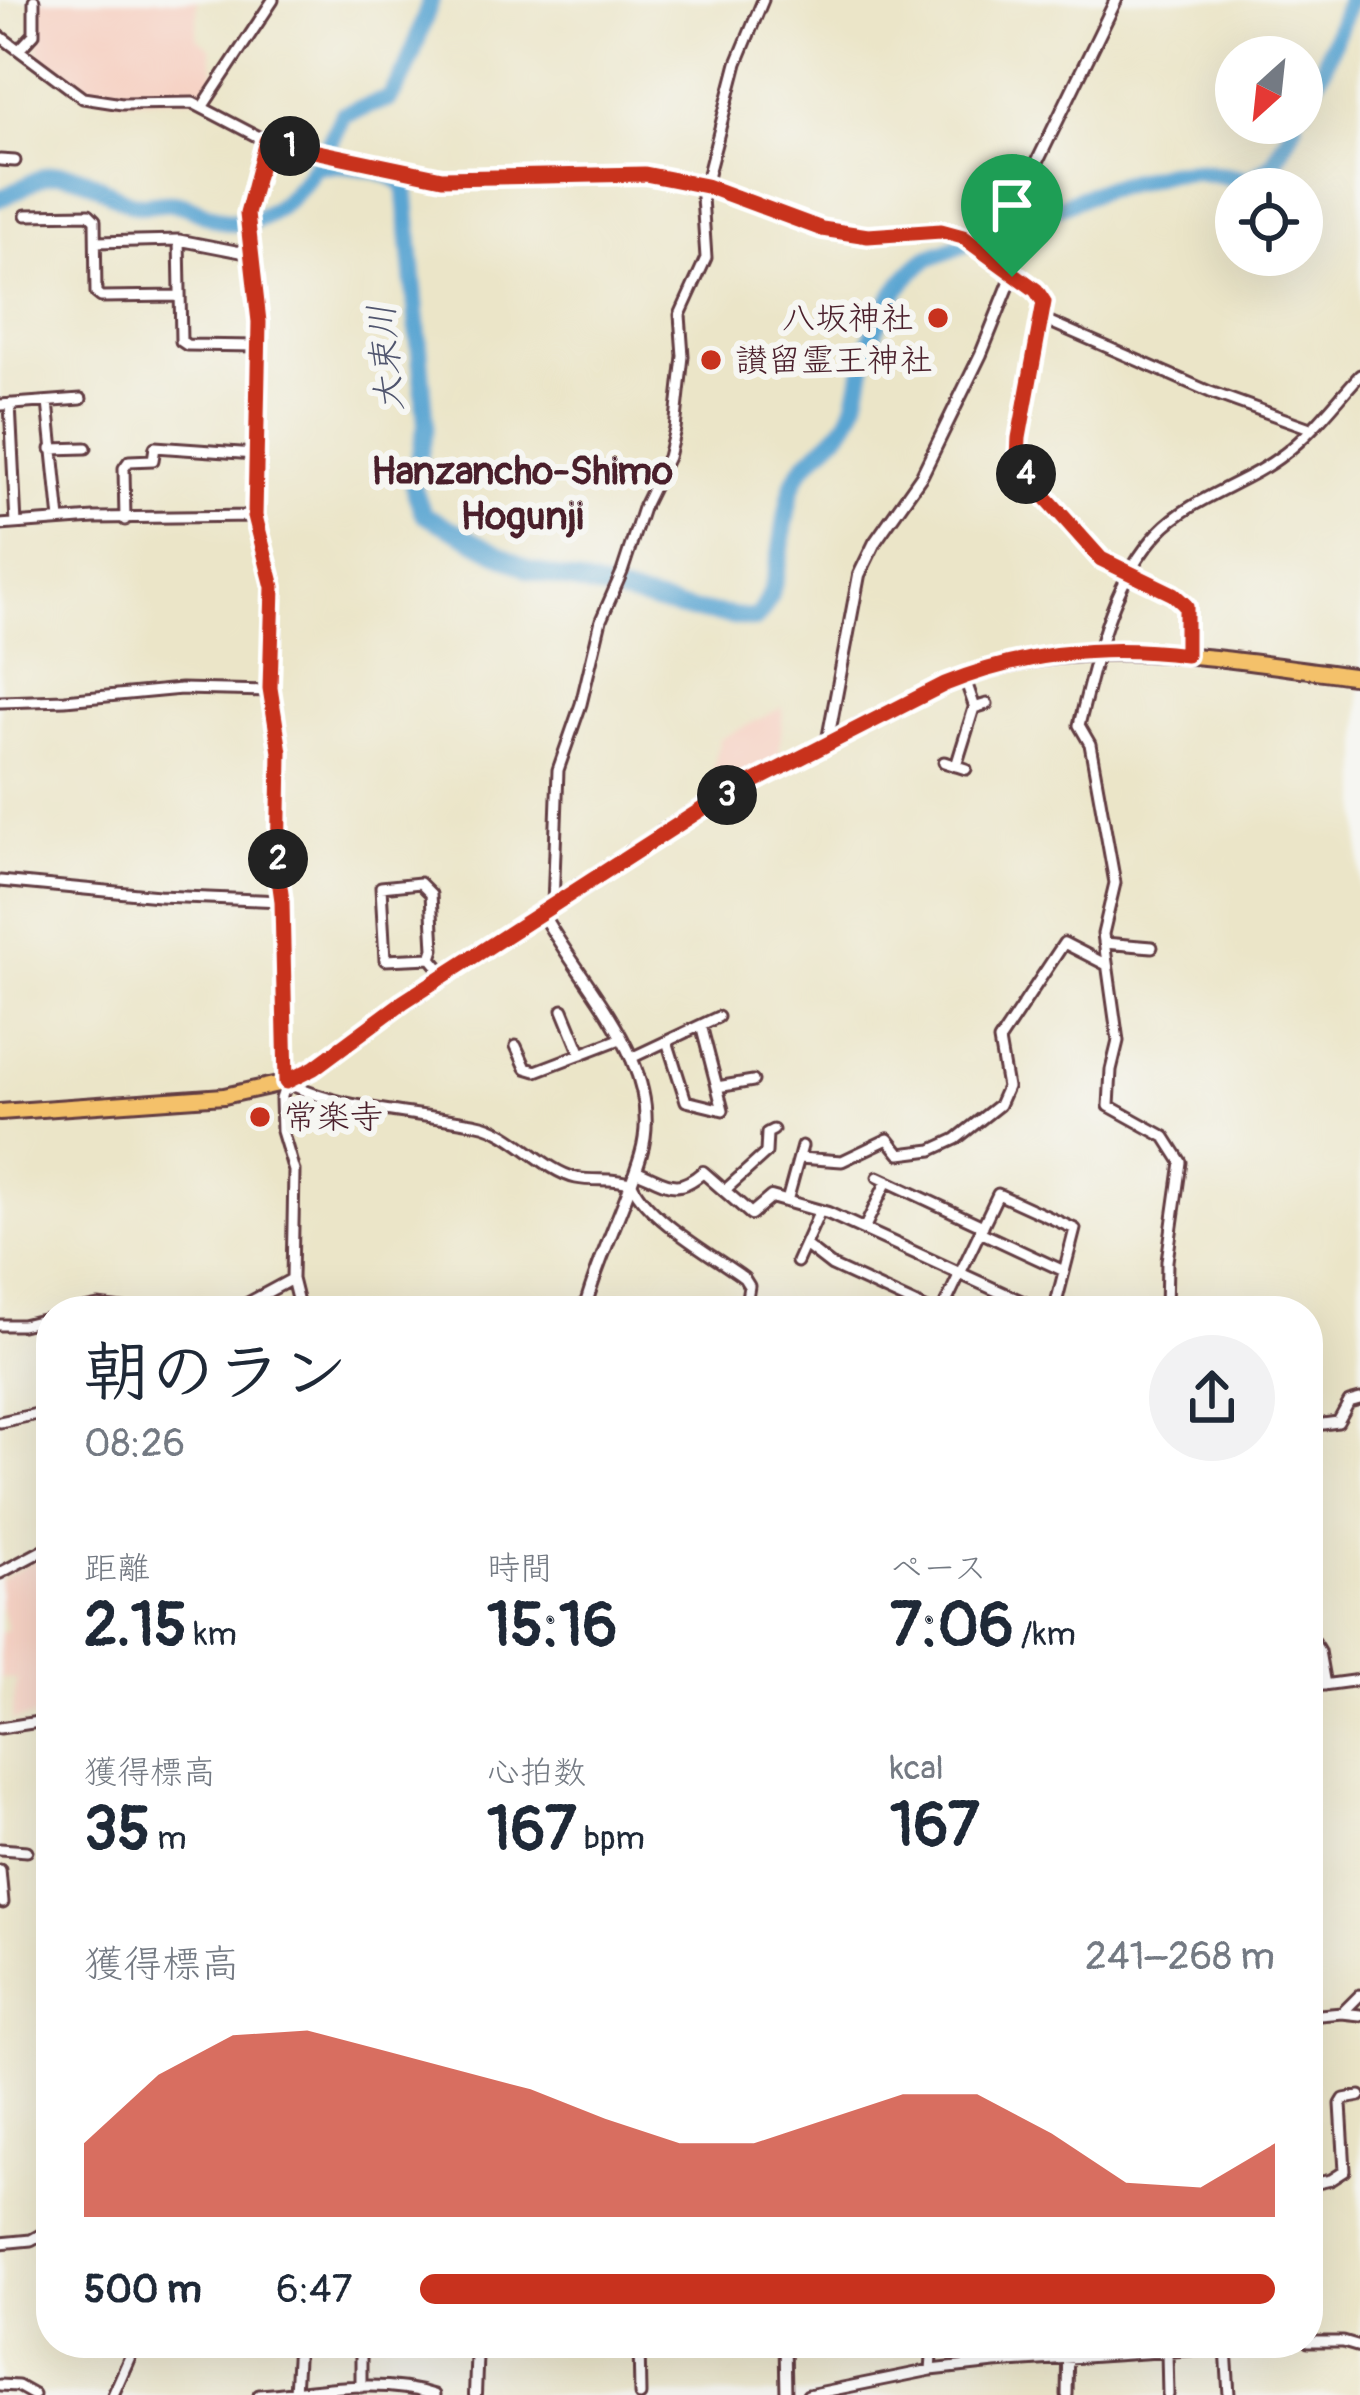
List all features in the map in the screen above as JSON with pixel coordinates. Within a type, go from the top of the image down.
[{"type":"main road","points":[[0,1112],[224,1096],[286,1082],[314,1068],[445,975],[710,804],[964,676],[1019,660],[1098,650],[1186,655],[1360,677]]},
{"type":"street","points":[[19,50],[34,34],[34,0]]},
{"type":"street","points":[[203,106],[273,0]]},
{"type":"street","points":[[588,1296],[634,1177],[647,1129],[646,1108],[631,1058],[548,909],[558,770],[581,704],[601,620],[675,431],[682,356],[680,315],[706,258],[702,212],[706,186],[737,63],[763,0]]},
{"type":"street","points":[[990,259],[1116,0]]},
{"type":"street","points":[[0,36],[83,98],[203,106],[266,141],[392,170],[442,178],[645,174],[706,186],[822,229],[868,236],[941,231],[971,244],[1036,290],[1044,302],[1018,456],[1025,474],[1101,559],[1173,594],[1186,606],[1186,655]]},
{"type":"street","points":[[266,141],[247,220],[258,346],[255,516],[273,587],[271,691],[280,752],[278,872],[286,1082],[281,1099],[283,1131],[294,1171],[292,1279],[296,1296]]},
{"type":"street","points":[[0,160],[15,161]]},
{"type":"street","points":[[26,215],[89,214],[95,220],[96,292],[101,297],[180,296]]},
{"type":"street","points":[[96,242],[179,240],[251,254]]},
{"type":"street","points":[[179,240],[181,341],[187,345],[258,346]]},
{"type":"street","points":[[827,744],[860,575],[874,542],[922,475],[981,354],[1012,277]]},
{"type":"street","points":[[1043,319],[1210,392],[1310,428]]},
{"type":"street","points":[[1166,1296],[1181,1162],[1165,1137],[1109,1106],[1118,1041],[1103,943],[1115,883],[1090,744],[1079,725],[1098,650],[1129,572],[1161,529],[1286,453],[1360,374]]},
{"type":"street","points":[[16,524],[5,405],[81,400]]},
{"type":"street","points":[[48,402],[60,520]]},
{"type":"street","points":[[125,520],[124,468],[130,461],[153,460],[154,447],[255,454]]},
{"type":"street","points":[[52,449],[86,448]]},
{"type":"street","points":[[0,525],[255,516]]},
{"type":"street","points":[[955,766],[981,706],[964,676]]},
{"type":"street","points":[[0,702],[181,689],[271,691]]},
{"type":"street","points":[[0,880],[160,896],[282,901]]},
{"type":"street","points":[[431,958],[386,960],[381,887],[420,883],[431,894],[431,958],[445,975]]},
{"type":"street","points":[[787,1202],[801,1152],[842,1161],[888,1139],[900,1154],[932,1150],[948,1147],[987,1123],[1007,1088],[999,1041],[1036,993],[1060,940],[1105,964]]},
{"type":"street","points":[[1103,943],[1152,947]]},
{"type":"street","points":[[563,1010],[581,1054]]},
{"type":"street","points":[[631,1058],[718,1017]]},
{"type":"street","points":[[667,1041],[686,1100],[723,1110],[701,1025]]},
{"type":"street","points":[[516,1046],[526,1068],[536,1071],[620,1039]]},
{"type":"street","points":[[717,1088],[753,1081]]},
{"type":"street","points":[[286,1082],[301,1090],[394,1112],[482,1124],[574,1178],[634,1177],[676,1187],[686,1186],[703,1172],[751,1214],[771,1197],[820,1211],[1008,1296]]},
{"type":"street","points":[[724,1191],[766,1153],[767,1133],[773,1130]]},
{"type":"street","points":[[634,1177],[637,1194],[670,1225],[744,1277],[747,1296]]},
{"type":"street","points":[[864,1229],[882,1179],[1064,1271]]},
{"type":"street","points":[[949,1296],[998,1194],[1075,1229],[1058,1296]]},
{"type":"street","points":[[797,1262],[820,1211]]},
{"type":"street","points":[[805,1245],[832,1266],[897,1296]]},
{"type":"street","points":[[261,1296],[292,1279]]},
{"type":"street","points":[[0,1325],[36,1322]]},
{"type":"street","points":[[1323,1424],[1338,1422],[1349,1402],[1360,1399]]},
{"type":"street","points":[[0,1422],[36,1415]]},
{"type":"street","points":[[0,1573],[36,1554]]},
{"type":"street","points":[[1323,1674],[1325,1685],[1360,1680]]},
{"type":"street","points":[[0,1728],[36,1722]]},
{"type":"street","points":[[0,1849],[27,1851]]},
{"type":"street","points":[[0,1870],[3,1903]]},
{"type":"street","points":[[1342,2013],[1360,1995]]},
{"type":"street","points":[[1323,2015],[1360,2015]]},
{"type":"street","points":[[1323,2182],[1345,2171],[1341,2104],[1344,2098],[1360,2096]]},
{"type":"street","points":[[0,2243],[36,2237]]},
{"type":"street","points":[[1323,2342],[1360,2347]]},
{"type":"street","points":[[113,2395],[129,2358]]},
{"type":"street","points":[[296,2392],[297,2358]]},
{"type":"street","points":[[361,2358],[361,2387]]},
{"type":"street","points":[[475,2395],[476,2358]]},
{"type":"street","points":[[639,2358],[640,2395]]},
{"type":"street","points":[[785,2358],[786,2395]]},
{"type":"street","points":[[932,2358],[932,2371]]},
{"type":"street","points":[[808,2395],[932,2371],[1051,2358]]},
{"type":"street","points":[[1067,2395],[1069,2358]]},
{"type":"street","points":[[1167,2358],[1168,2395]]},
{"type":"street","points":[[1227,2358],[1229,2395]]},
{"type":"street","points":[[0,2385],[19,2386],[29,2394]]},
{"type":"street","points":[[259,2395],[361,2387],[415,2389],[434,2395]]},
{"type":"shaded area","points":[[38,0],[197,0],[197,38],[210,48],[214,76],[201,98],[113,100],[81,89],[38,59]]},
{"type":"shaded area","points":[[783,707],[779,759],[707,799],[720,739]]},
{"type":"shaded area","points":[[36,1560],[36,1716],[12,1720],[17,1679],[0,1678],[0,1633],[8,1629],[0,1604],[0,1580]]},
{"type":"waterway","name":"大束川","points":[[0,198],[45,176],[60,174],[87,180],[134,204],[174,203],[228,222],[255,220],[272,212],[302,184],[343,114],[389,99],[406,71],[431,0]]},
{"type":"waterway","name":"大束川","points":[[1323,68],[1349,0]]},
{"type":"waterway","name":"大束川","points":[[316,166],[362,168],[405,184],[426,425],[413,485],[423,514],[529,570],[682,609],[755,619],[771,593],[797,476],[850,416],[874,332],[896,291],[916,268],[927,259],[1101,190],[1167,173],[1196,171],[1250,180],[1274,163],[1284,144]]},
{"type":"place","name":"八坂神社","points":[[938,318]]},
{"type":"place","name":"讃留霊王神社","points":[[711,360]]},
{"type":"place","name":"常楽寺","points":[[260,1117]]},
{"type":"district","name":"Hanzancho-Shimo Hogunji","points":[[522,494]]},
{"type":"route","points":[[266,141],[442,178],[645,174],[706,186],[822,229],[868,236],[941,231],[963,237],[1012,277],[1036,290],[1044,302],[1019,438],[1018,456],[1025,474],[1101,559],[1173,594],[1186,606],[1186,655],[1098,650],[1051,655],[979,670],[945,684],[710,804],[403,1002],[314,1068],[286,1082],[278,872],[280,752],[270,688],[273,587],[255,516],[259,322],[247,214],[266,141]]}]
